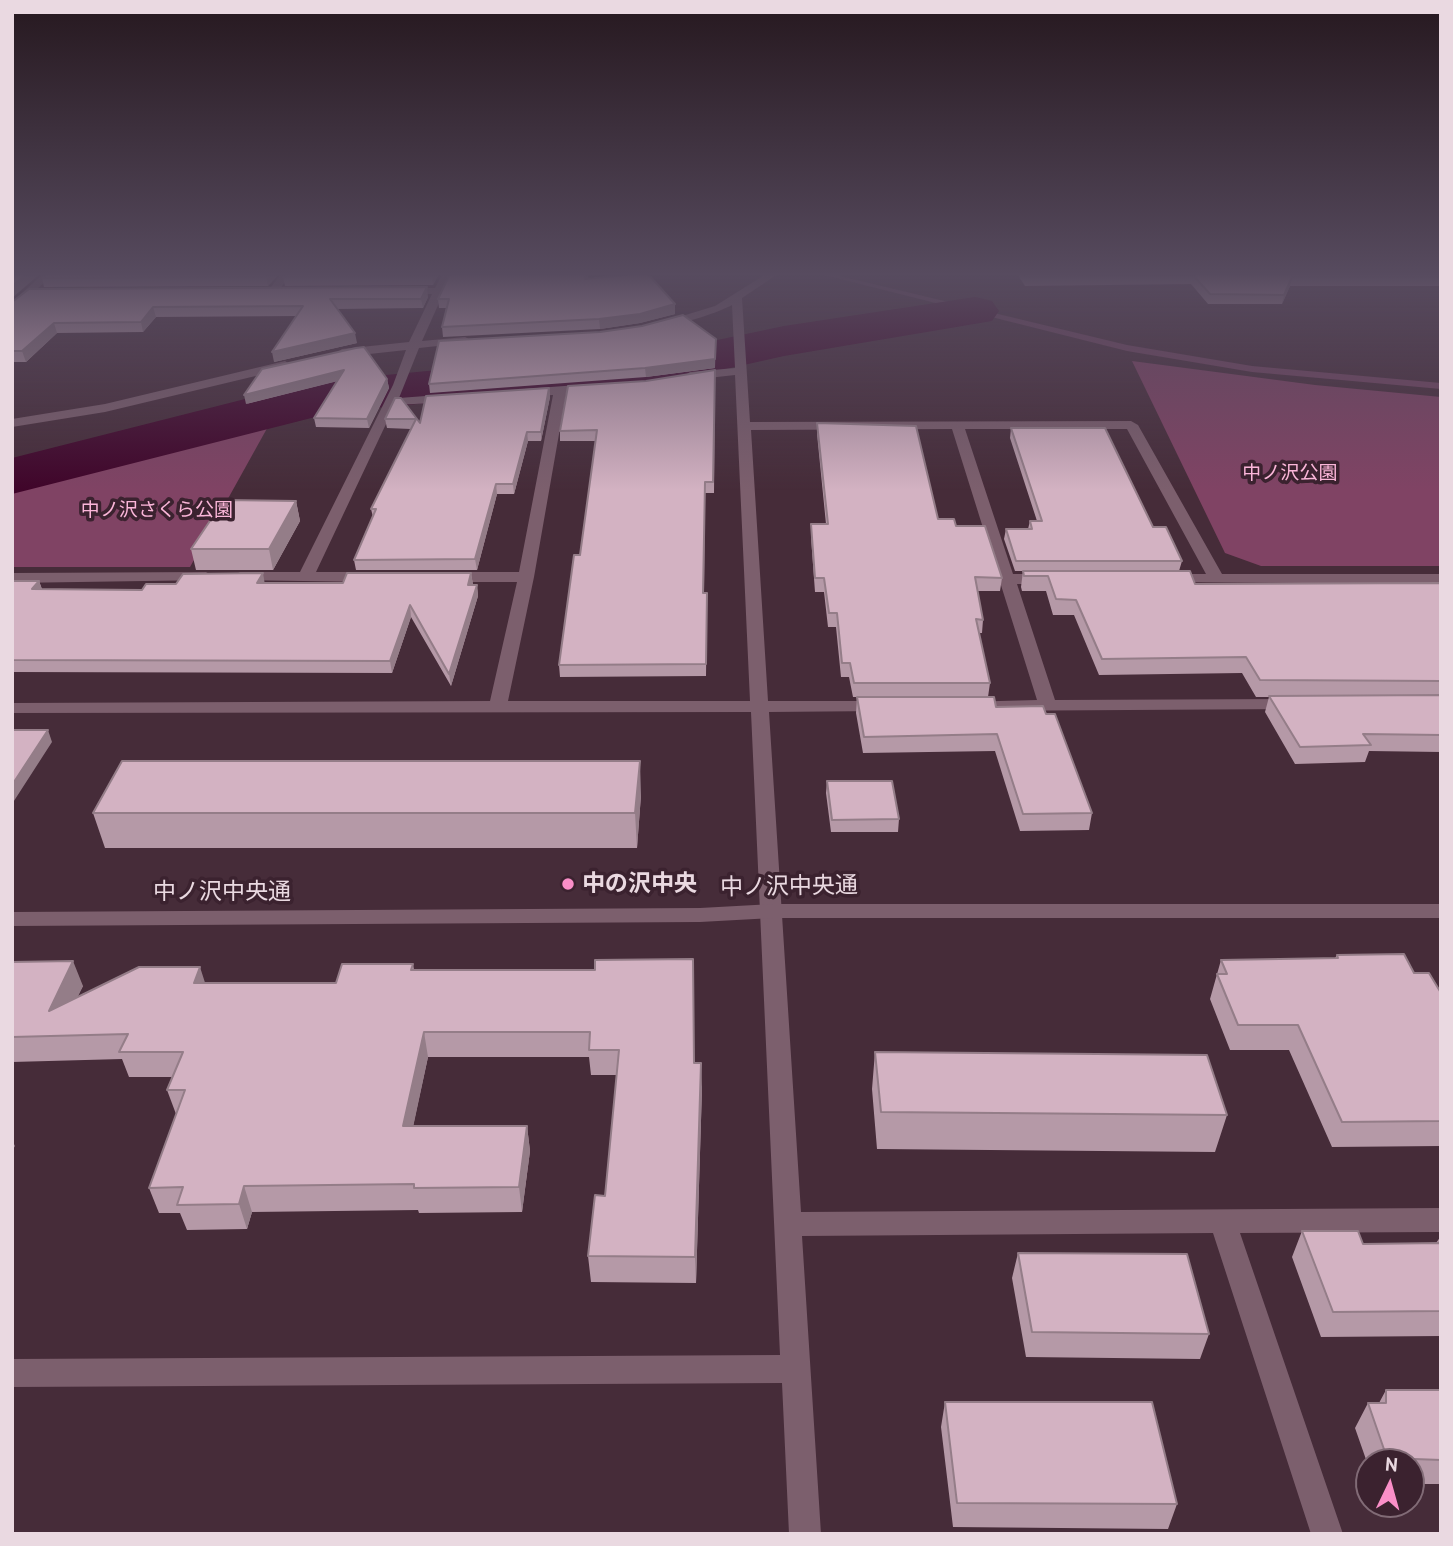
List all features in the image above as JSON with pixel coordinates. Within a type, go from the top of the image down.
[{"type":"street","points":[[332,355],[405,346]]},
{"type":"street","points":[[306,577],[394,394],[414,346]]},
{"type":"street","points":[[739,346],[773,911],[805,1534]]},
{"type":"street","points":[[12,423],[105,408],[295,363]]},
{"type":"street","points":[[682,377],[741,367]]},
{"type":"street","points":[[507,394],[609,387]]},
{"type":"street","points":[[498,705],[526,577],[560,391]]},
{"type":"street","points":[[394,394],[468,397]]},
{"type":"street","points":[[957,425],[1048,705]]},
{"type":"street","points":[[745,426],[1131,425],[1217,579]]},
{"type":"street","points":[[12,578],[388,577]]},
{"type":"street","points":[[430,577],[526,577]]},
{"type":"street","points":[[1008,579],[1064,579]]},
{"type":"street","points":[[1147,579],[1441,579]]},
{"type":"street","points":[[953,706],[1305,704]]},
{"type":"street","points":[[12,708],[898,706]]},
{"type":"street","name":"中ノ沢中央通","points":[[12,919],[700,915],[773,911],[1441,911]]},
{"type":"street","points":[[789,1224],[1441,1220]]},
{"type":"street","points":[[1223,1223],[1327,1534]]},
{"type":"street","points":[[12,1373],[797,1369]]},
{"type":"green space","name":"中ノ沢公園","points":[[1132,361],[1315,385],[1441,397],[1441,566],[1261,566],[1225,553]]},
{"type":"green space","name":"中ノ沢さくら公園","points":[[270,423],[190,567],[12,567],[12,489],[63,479]]},
{"type":"building","points":[[12,346],[28,346],[22,351],[12,351]]},
{"type":"building","points":[[276,346],[298,346],[272,352]]},
{"type":"building","points":[[438,346],[716,346],[715,359],[645,368],[429,384]]},
{"type":"building","points":[[364,347],[387,379],[367,419],[314,418],[344,370],[244,395],[262,369]]},
{"type":"building","points":[[715,370],[713,482],[705,482],[703,593],[707,593],[706,664],[559,665],[574,555],[580,555],[597,430],[560,431],[568,386],[646,381]]},
{"type":"building","points":[[549,388],[541,432],[527,432],[513,484],[496,484],[475,559],[354,560],[376,509],[371,509],[416,419],[385,419],[395,398],[401,398],[420,423],[426,396]]},
{"type":"building","points":[[817,423],[916,426],[938,519],[954,519],[956,526],[985,526],[1002,578],[975,577],[983,620],[976,619],[990,683],[854,683],[850,663],[842,663],[837,613],[829,613],[824,578],[815,578],[811,524],[828,524]]},
{"type":"building","points":[[1011,428],[1105,428],[1153,527],[1166,527],[1182,561],[1016,561],[1006,529],[1032,529],[1030,521],[1042,521]]},
{"type":"building","points":[[224,500],[296,501],[269,549],[191,549]]},
{"type":"building","points":[[1023,571],[1190,571],[1195,584],[1441,583],[1441,681],[1260,680],[1246,657],[1102,659],[1076,600],[1056,599],[1048,576],[1024,576]]},
{"type":"building","points":[[263,573],[257,583],[343,583],[347,573],[471,573],[468,585],[477,585],[449,674],[410,605],[390,661],[12,660],[12,581],[39,581],[32,589],[142,590],[146,584],[176,584],[183,574]]},
{"type":"building","points":[[1441,695],[1441,735],[1363,734],[1371,745],[1300,747],[1269,696]]},
{"type":"building","points":[[857,697],[994,697],[996,707],[1043,706],[1046,714],[1055,714],[1092,813],[1023,814],[997,734],[864,737]]},
{"type":"building","points":[[12,730],[48,730],[12,785]]},
{"type":"building","points":[[122,761],[640,761],[635,813],[93,813]]},
{"type":"building","points":[[827,781],[892,781],[899,819],[832,820]]},
{"type":"building","points":[[1404,954],[1414,973],[1429,973],[1441,993],[1441,1121],[1342,1122],[1298,1025],[1238,1025],[1217,974],[1227,974],[1221,960]]},
{"type":"building","points":[[693,959],[694,1063],[701,1063],[695,1257],[588,1256],[595,1195],[605,1196],[619,1050],[589,1050],[590,1032],[424,1032],[403,1126],[527,1126],[519,1187],[414,1188],[414,1184],[244,1186],[239,1204],[177,1205],[183,1187],[149,1188],[185,1090],[167,1090],[183,1052],[119,1052],[128,1034],[12,1037],[12,962],[73,961],[49,1011],[139,967],[200,967],[194,983],[336,983],[342,964],[413,964],[411,970],[595,970],[595,960]]},
{"type":"building","points":[[875,1052],[1207,1055],[1227,1115],[881,1112]]},
{"type":"building","points":[[1302,1231],[1358,1231],[1363,1244],[1441,1243],[1441,1311],[1333,1312]]},
{"type":"building","points":[[1018,1253],[1187,1254],[1209,1334],[1032,1332]]},
{"type":"building","points":[[1386,1390],[1441,1390],[1441,1460],[1425,1459],[1425,1448],[1384,1448],[1368,1403],[1386,1403]]},
{"type":"building","points":[[945,1402],[1152,1402],[1177,1504],[957,1503]]},
{"type":"waterway","points":[[12,476],[253,414],[335,396],[427,387],[632,374],[760,346]]},
{"type":"waterway","points":[[1119,346],[1252,369],[1441,386]]},
{"type":"place","name":"中の沢中央","points":[[568,884]]}]
